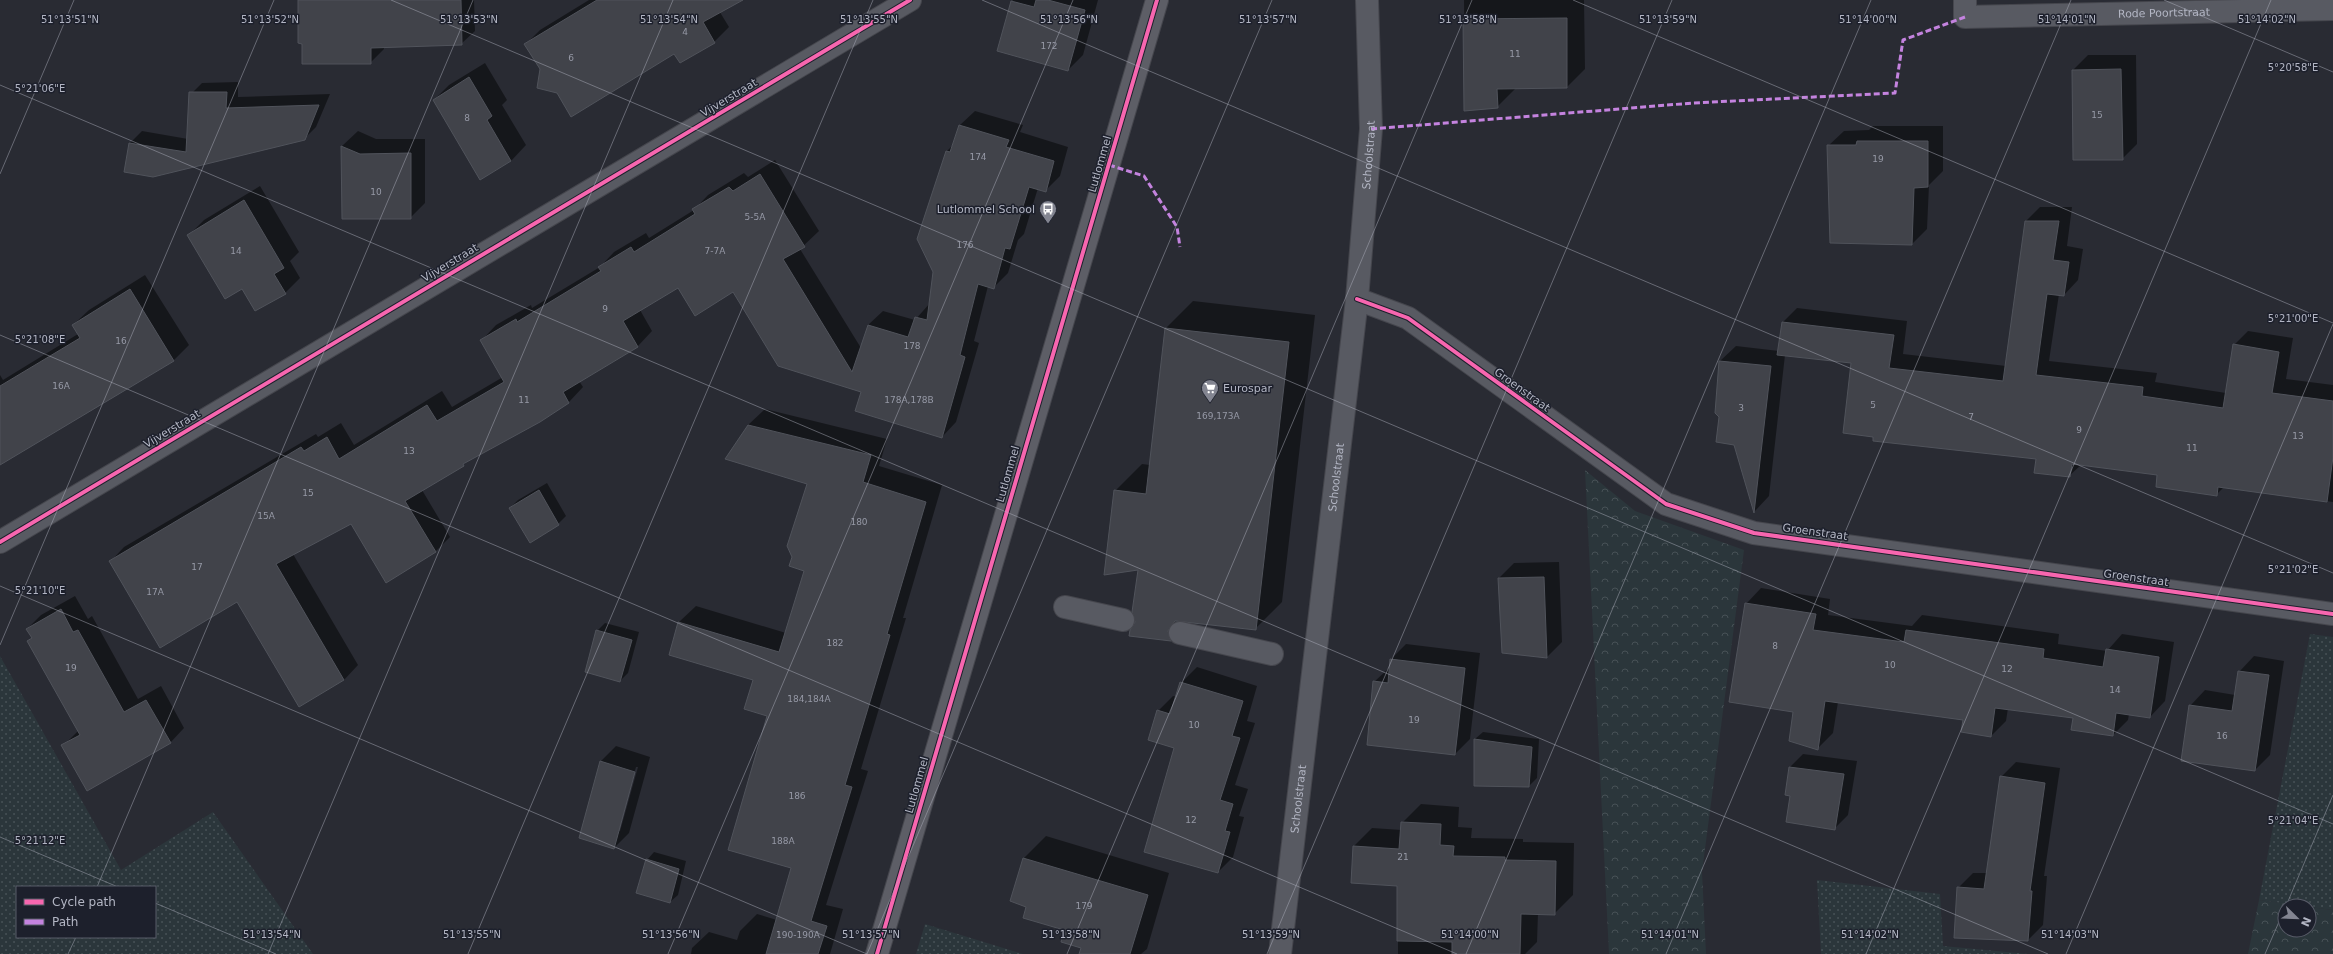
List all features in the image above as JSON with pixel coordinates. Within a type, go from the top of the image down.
[{"type":"main road","name":"Lutlommel","points":[[877,954],[1157,0]]},
{"type":"street","name":"Vijverstraat","points":[[0,542],[910,0]]},
{"type":"street","name":"Schoolstraat","points":[[1280,954],[1357,299],[1371,129],[1368,0]]},
{"type":"street","name":"Rode Poortstraat","points":[[1965,0],[1965,17],[2333,8]]},
{"type":"street","name":"Groenstraat","points":[[1357,299],[1408,318],[1666,504],[1754,533],[2333,614]]},
{"type":"street","points":[[1065,607],[1123,620]]},
{"type":"street","points":[[1180,633],[1272,654]]},
{"type":"green space","points":[[1585,470],[1635,511],[1744,550],[1702,872],[1706,954],[1609,954]]},
{"type":"green space","points":[[2310,634],[2333,637],[2333,910],[2317,908],[2317,898],[2277,898],[2277,902],[2259,900]]},
{"type":"green space","points":[[0,656],[121,870],[213,812],[313,954],[0,954]]},
{"type":"green space","points":[[1817,880],[1940,894],[1943,946],[2028,954],[1821,954]]},
{"type":"green space","points":[[2259,900],[2277,902],[2277,938],[2317,938],[2317,908],[2333,910],[2333,954],[2248,954]]},
{"type":"green space","points":[[925,924],[1023,954],[916,954]]},
{"type":"building","points":[[298,0],[461,0],[462,45],[371,48],[371,64],[302,64],[302,44],[298,43]]},
{"type":"building","points":[[597,0],[743,0],[703,22],[715,43],[680,63],[674,54],[571,117],[557,93],[537,88],[540,69],[524,44]]},
{"type":"building","points":[[1036,0],[1048,0],[1085,10],[1068,71],[997,51],[1011,1],[1034,7]]},
{"type":"building","points":[[1567,18],[1567,88],[1497,89],[1498,108],[1464,111],[1463,19]]},
{"type":"building","points":[[2121,69],[2123,160],[2073,160],[2072,70]]},
{"type":"building","points":[[469,77],[492,116],[487,120],[511,161],[480,180],[433,100]]},
{"type":"building","points":[[189,92],[227,92],[226,108],[319,105],[305,140],[153,177],[124,172],[129,143],[186,152]]},
{"type":"building","points":[[959,125],[1009,140],[1006,147],[1054,161],[1046,192],[1029,187],[1010,249],[1005,248],[994,289],[978,284],[960,355],[965,357],[942,438],[855,411],[861,392],[778,366],[733,292],[695,316],[678,288],[623,321],[638,347],[563,392],[569,403],[540,422],[463,464],[464,466],[405,501],[436,552],[386,583],[351,524],[276,564],[344,680],[299,707],[237,602],[160,648],[109,561],[301,447],[304,451],[327,437],[339,459],[427,405],[437,421],[504,382],[480,340],[516,319],[517,322],[601,271],[598,267],[631,247],[634,252],[695,214],[692,209],[729,187],[733,191],[760,174],[805,247],[783,259],[852,372],[868,325],[908,337],[915,317],[927,320],[933,272],[917,239],[946,151],[950,152]]},
{"type":"building","points":[[1857,141],[1928,141],[1928,187],[1914,188],[1912,245],[1830,243],[1827,145],[1856,145]]},
{"type":"building","points":[[341,146],[360,154],[411,153],[411,219],[342,219]]},
{"type":"building","points":[[244,200],[284,268],[274,274],[286,294],[255,311],[242,289],[225,299],[187,235]]},
{"type":"building","points":[[2025,221],[2059,221],[2053,260],[2069,262],[2064,296],[2047,294],[2036,375],[2143,387],[2142,396],[2223,408],[2233,344],[2279,352],[2272,393],[2333,401],[2333,457],[2327,502],[2218,487],[2217,496],[2156,487],[2157,475],[2072,464],[2070,477],[2034,473],[2036,459],[1873,441],[1873,437],[1843,433],[1851,363],[1777,355],[1782,322],[1894,335],[1889,368],[2003,381]]},
{"type":"building","points":[[130,289],[174,361],[0,465],[0,386],[80,338],[72,325]]},
{"type":"building","points":[[1165,328],[1289,342],[1256,630],[1175,621],[1168,631],[1171,641],[1129,636],[1130,630],[1135,622],[1132,612],[1138,570],[1104,575],[1114,490],[1146,494]]},
{"type":"building","points":[[1719,361],[1771,366],[1754,513],[1734,445],[1716,442],[1719,417],[1715,413]]},
{"type":"building","points":[[748,425],[871,455],[863,482],[926,502],[887,634],[890,635],[845,785],[852,787],[811,921],[827,926],[818,954],[766,954],[791,868],[728,850],[767,716],[744,709],[753,680],[669,655],[678,622],[779,652],[804,571],[789,566],[792,557],[787,546],[807,484],[725,459]]},
{"type":"building","points":[[539,490],[559,525],[530,543],[509,508]]},
{"type":"building","points":[[1544,577],[1547,658],[1502,653],[1498,578]]},
{"type":"building","points":[[1745,603],[1816,614],[1813,630],[1904,642],[1906,630],[2044,649],[2043,658],[2103,667],[2106,649],[2159,657],[2150,718],[2116,713],[2113,736],[2071,730],[2073,718],[1995,708],[1991,737],[1961,732],[1963,720],[1825,701],[1818,750],[1789,741],[1793,712],[1729,702]]},
{"type":"building","points":[[61,609],[73,632],[78,630],[124,712],[146,700],[171,743],[87,791],[61,745],[80,735],[27,641],[32,638],[26,629]]},
{"type":"building","points":[[596,630],[632,640],[620,682],[585,672]]},
{"type":"building","points":[[1390,659],[1465,668],[1455,755],[1367,745],[1373,681],[1388,683]]},
{"type":"building","points":[[2238,671],[2269,675],[2255,771],[2181,761],[2189,705],[2232,711]]},
{"type":"building","points":[[1180,682],[1243,701],[1232,736],[1240,738],[1220,800],[1233,804],[1225,831],[1230,832],[1218,873],[1144,852],[1174,748],[1148,740],[1157,710],[1170,714]]},
{"type":"building","points":[[1474,739],[1532,747],[1529,787],[1474,786]]},
{"type":"building","points":[[600,761],[635,772],[614,849],[579,838]]},
{"type":"building","points":[[1789,767],[1844,774],[1835,830],[1786,822],[1790,796],[1785,795]]},
{"type":"building","points":[[2000,776],[2045,783],[2030,891],[2032,891],[2028,941],[1954,938],[1957,887],[1984,889]]},
{"type":"building","points":[[1401,822],[1441,824],[1440,845],[1454,846],[1453,856],[1505,857],[1505,860],[1556,861],[1555,915],[1521,914],[1520,954],[1452,954],[1452,942],[1397,941],[1397,886],[1351,883],[1353,846],[1399,849]]},
{"type":"building","points":[[1023,858],[1148,895],[1130,954],[1079,954],[1081,948],[1061,942],[1064,930],[1023,918],[1026,907],[1010,901]]},
{"type":"building","points":[[646,859],[679,869],[670,903],[636,893]]},
{"type":"marked path","points":[[1371,129],[1693,103],[1895,93],[1903,40],[1965,17]]},
{"type":"marked path","points":[[1109,165],[1144,176],[1177,227],[1180,247]]},
{"type":"cycle path","points":[[0,542],[910,0]]},
{"type":"cycle path","points":[[877,954],[1157,0]]},
{"type":"cycle path","points":[[1357,299],[1408,318],[1666,504],[1754,533],[2333,614]]},
{"type":"place","name":"Lutlommel School","points":[[1048,224]]},
{"type":"place","name":"Eurospar","points":[[1210,403]]}]
